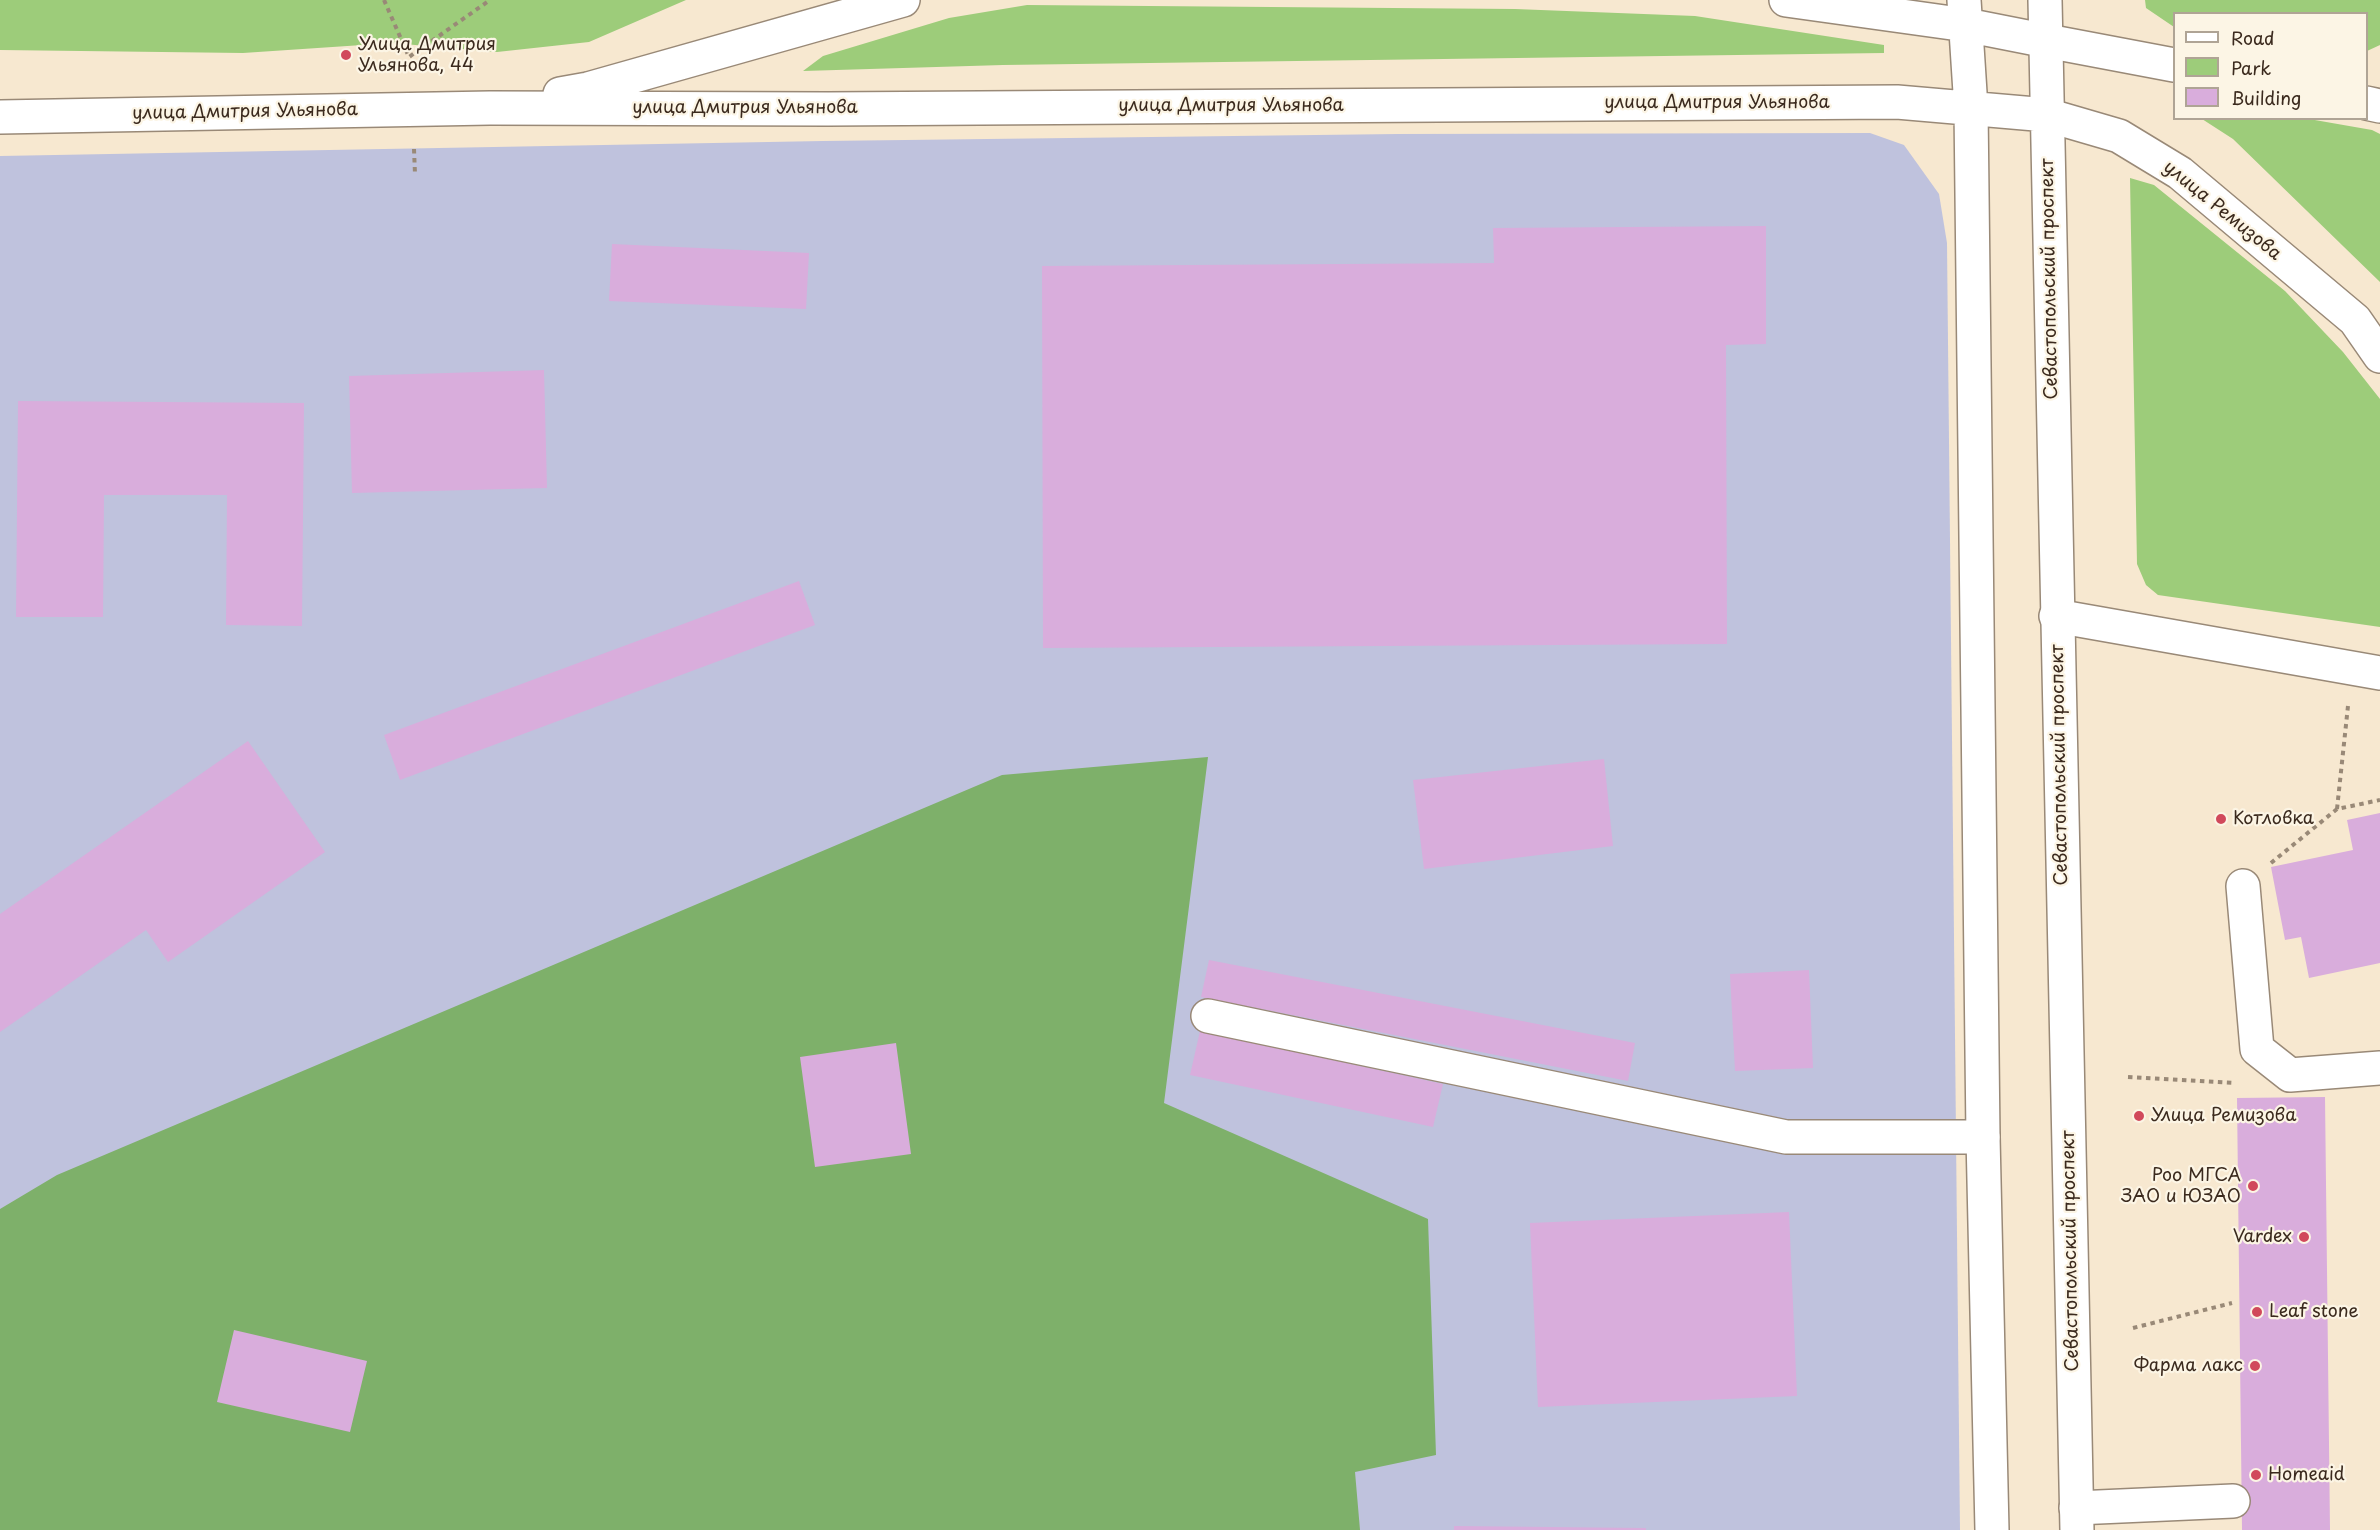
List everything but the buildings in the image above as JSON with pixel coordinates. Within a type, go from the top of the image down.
[{"type":"main road","name":"улица Дмитрия Ульянова","points":[[490,108],[588,89],[903,0]]},
{"type":"main road","points":[[1786,0],[1965,12],[2047,41],[2173,65]]},
{"type":"main road","name":"Севастопольский проспект","points":[[2045,0],[2056,616],[2077,1519]]},
{"type":"main road","points":[[1965,12],[1971,108],[1983,1137],[1992,1530]]},
{"type":"main road","name":"улица Дмитрия Ульянова","points":[[0,117],[490,108],[828,109],[1897,102],[1971,108]]},
{"type":"main road","name":"улица Ремизова","points":[[1971,108],[2047,115],[2119,136],[2180,173],[2368,326],[2380,356]]},
{"type":"main road","points":[[2056,616],[2374,668]]},
{"type":"main road","points":[[2242,886],[2257,1049],[2290,1075],[2380,1068]]},
{"type":"main road","points":[[1208,1016],[1786,1137],[1983,1137]]},
{"type":"main road","points":[[2077,1519],[2233,1501]]},
{"type":"path","points":[[384,0],[409,57],[490,0]]},
{"type":"path","points":[[414,142],[415,174]]},
{"type":"path","points":[[2337,809],[2348,706]]},
{"type":"path","points":[[2242,886],[2337,809],[2380,800]]},
{"type":"path","points":[[2133,1328],[2232,1303]]},
{"type":"shaded area","points":[[1870,133],[1904,145],[1939,194],[1947,243],[1960,1530],[0,1530],[0,156],[823,141],[1398,134]]},
{"type":"green space","points":[[0,0],[686,0],[589,42],[497,52],[392,43],[243,53],[0,50]]},
{"type":"green space","points":[[2145,0],[2380,0],[2380,45],[2368,51],[2368,12],[2173,12],[2173,26],[2146,8]]},
{"type":"green space","points":[[1027,5],[1515,9],[1695,16],[1884,45],[1884,53],[1003,65],[803,71],[823,56],[949,18]]},
{"type":"green space","points":[[2204,120],[2315,120],[2372,130],[2380,134],[2380,282],[2233,139]]},
{"type":"green space","points":[[2130,178],[2154,185],[2285,291],[2343,352],[2380,399],[2380,627],[2158,595],[2146,585],[2137,564]]},
{"type":"green space","points":[[1208,757],[1164,1103],[1428,1219],[1436,1455],[1355,1472],[1360,1530],[0,1530],[0,1209],[57,1175],[1002,775]]},
{"type":"place","name":"Улица Дмитрия Ульянова, 44","points":[[346,55]]},
{"type":"place","name":"Котловка","points":[[2221,819]]},
{"type":"place","name":"Улица Ремизова","points":[[2139,1116]]},
{"type":"place","name":"Роо МГСА ЗАО и ЮЗАО","points":[[2253,1186]]},
{"type":"place","name":"Vardex","points":[[2304,1237]]},
{"type":"place","name":"Leaf stone","points":[[2257,1312]]},
{"type":"place","name":"Фарма лакс","points":[[2255,1366]]},
{"type":"place","name":"Homeaid","points":[[2256,1475]]}]
